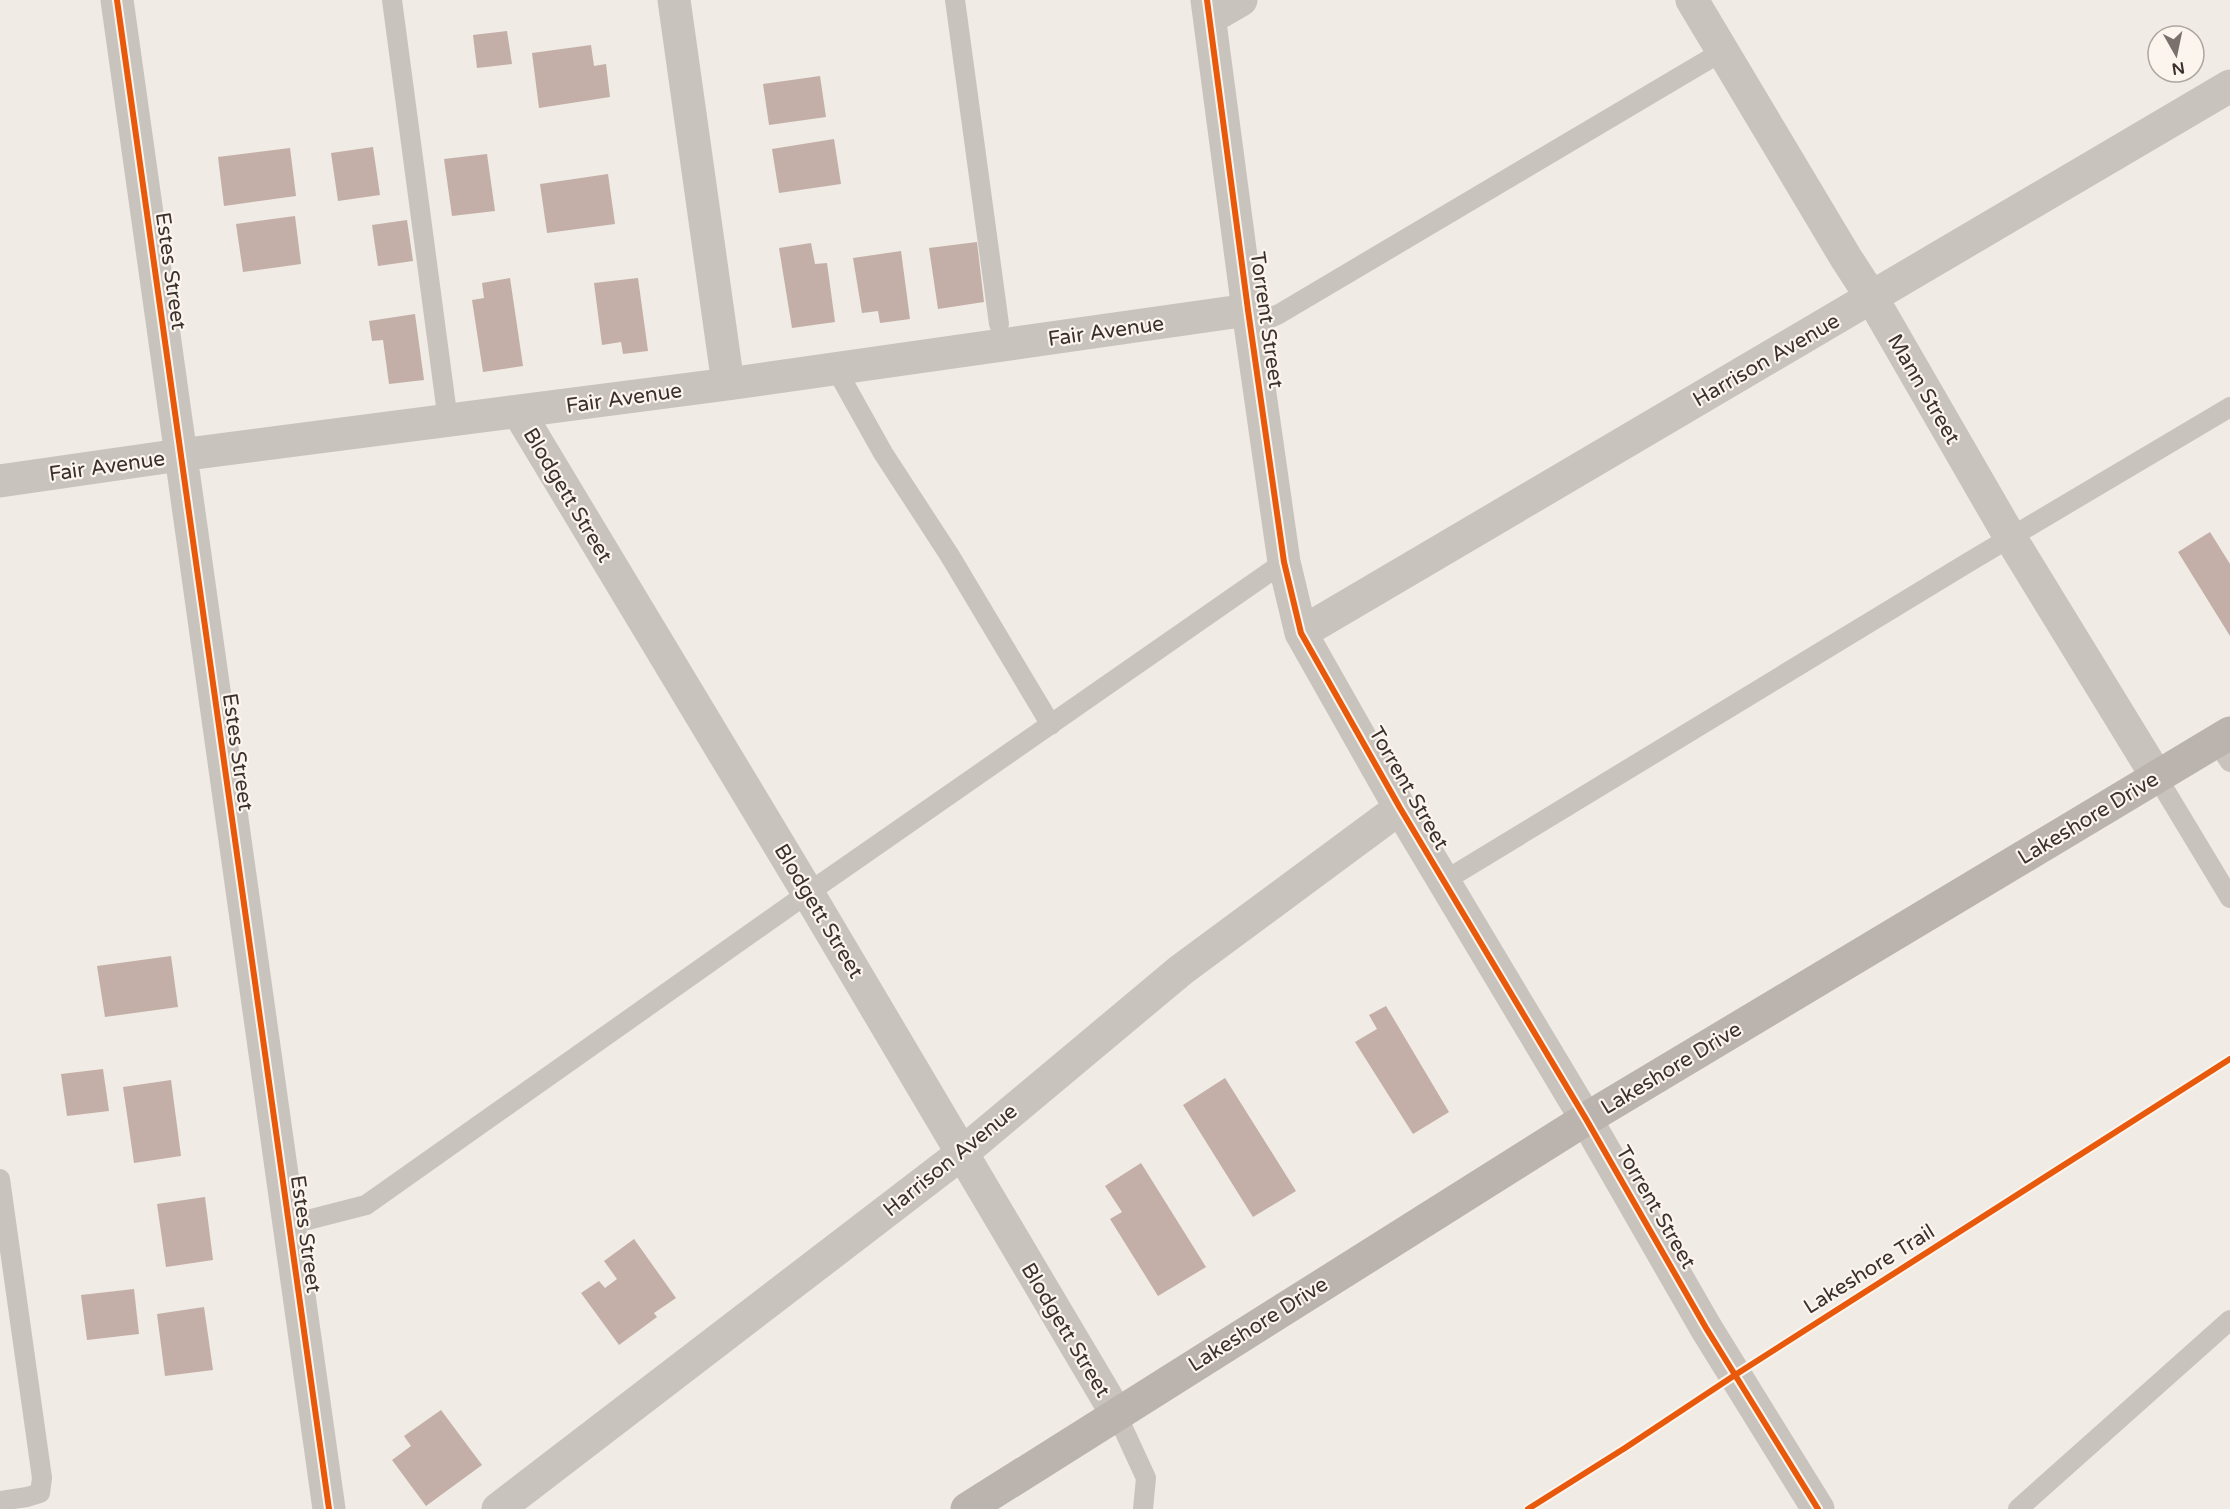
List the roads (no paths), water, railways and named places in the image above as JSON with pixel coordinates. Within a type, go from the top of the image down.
[{"type":"main road","name":"Lakeshore Drive","points":[[966,1509],[1586,1119],[2157,777],[2226,745]]},
{"type":"street","name":"Estes Street","points":[[117,0],[328,1509]]},
{"type":"street","points":[[674,0],[728,384]]},
{"type":"street","points":[[1209,9],[1241,0]]},
{"type":"street","name":"Mann Street","points":[[1692,0],[1872,298],[2010,537],[2157,777]]},
{"type":"street","name":"Torrent Street","points":[[1209,9],[1284,562],[1301,633],[1400,808],[1586,1119],[1706,1328],[1818,1509]]},
{"type":"street","name":"Harrison Avenue","points":[[1301,633],[2230,86]]},
{"type":"street","name":"Fair Avenue","points":[[0,481],[180,455],[1249,316]]},
{"type":"street","name":"Blodgett Street","points":[[518,411],[808,893],[1116,1413]]},
{"type":"street","name":"Harrison Avenue","points":[[498,1509],[961,1154],[1181,970],[1400,808]]},
{"type":"lane","points":[[392,0],[448,421]]},
{"type":"lane","points":[[955,0],[999,324]]},
{"type":"lane","points":[[1249,316],[1270,318],[1279,314],[1723,51]]},
{"type":"lane","points":[[836,369],[883,453],[950,556],[1051,725]]},
{"type":"lane","points":[[1444,881],[2010,537],[2230,407]]},
{"type":"lane","points":[[288,1225],[366,1205],[808,893],[1284,562]]},
{"type":"lane","points":[[2157,777],[2230,898]]},
{"type":"lane","points":[[0,1179],[42,1478],[40,1493],[0,1501]]},
{"type":"lane","points":[[2018,1509],[2230,1320]]},
{"type":"lane","points":[[1116,1413],[1146,1478],[1143,1509]]}]
